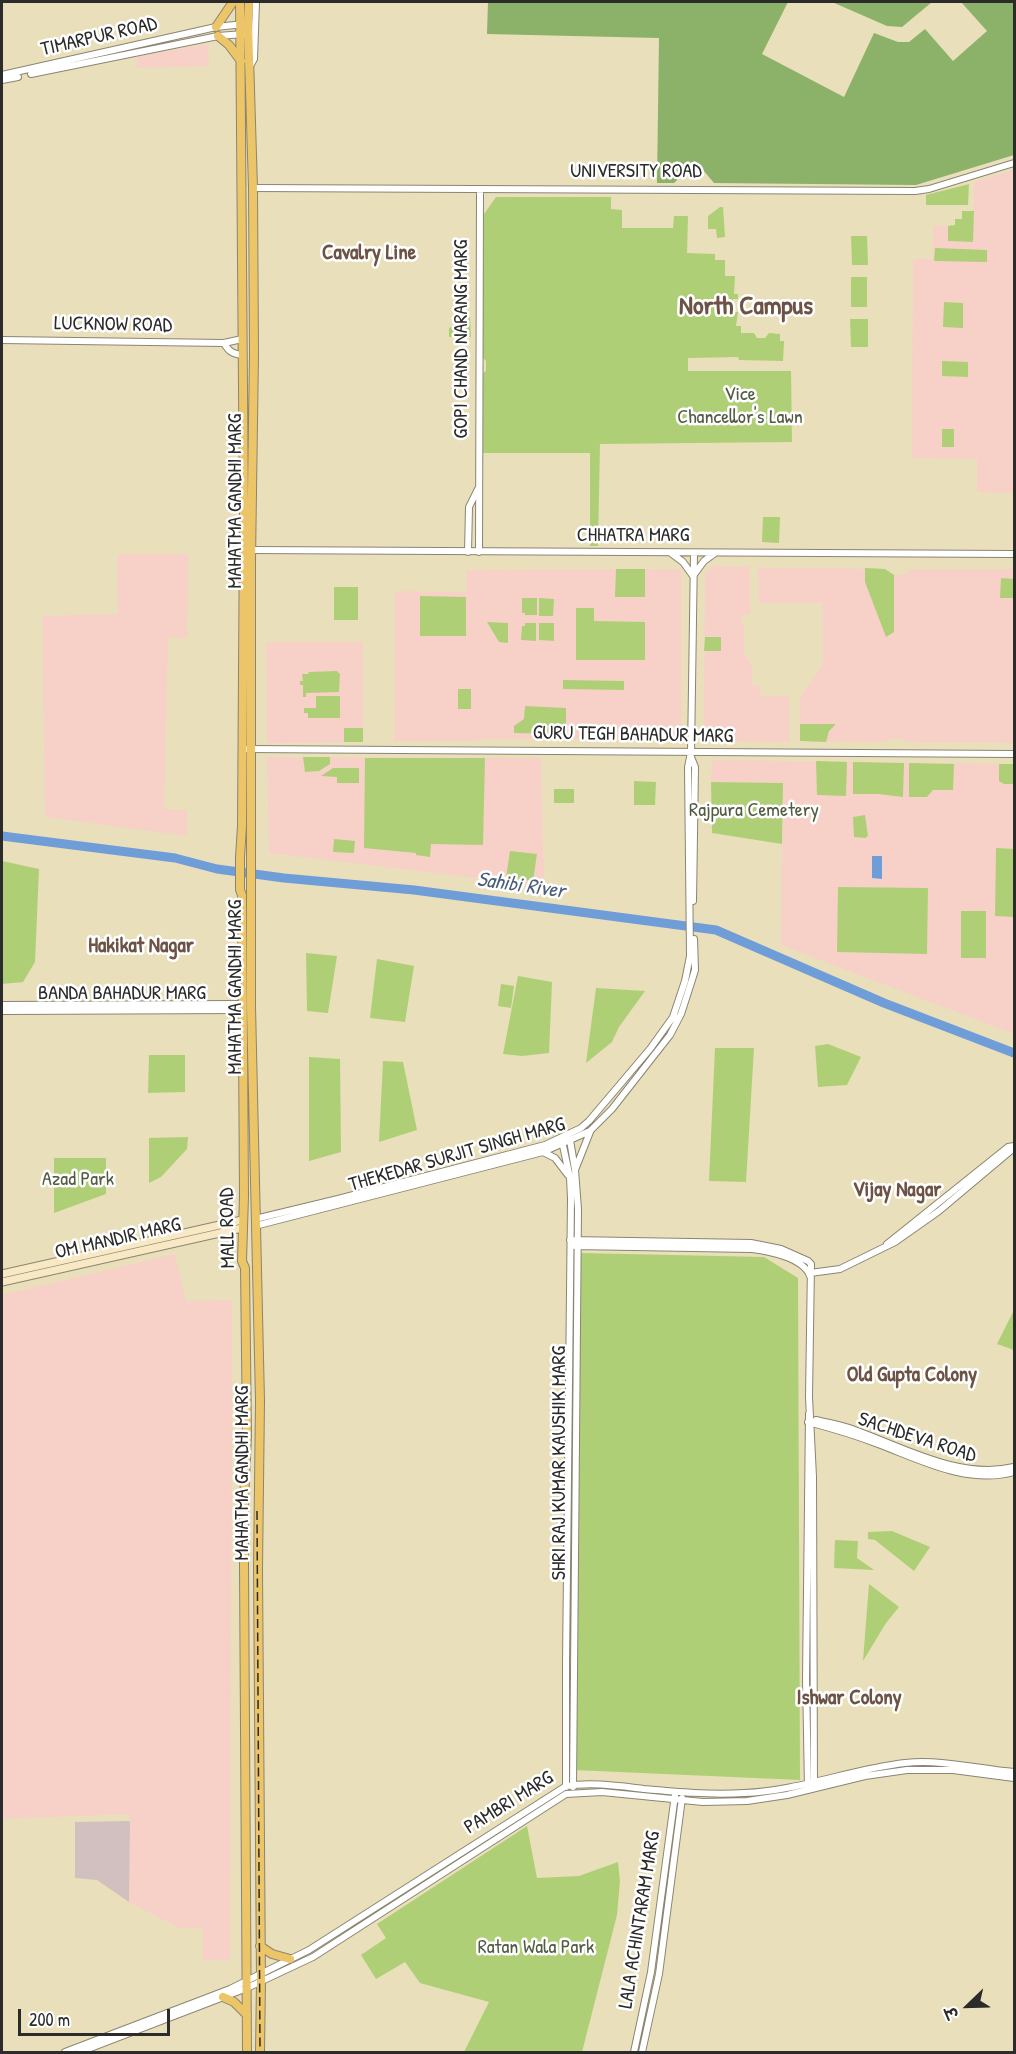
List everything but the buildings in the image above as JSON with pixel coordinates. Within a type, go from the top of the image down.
[{"type":"main road","points":[[216,27],[233,2]]},
{"type":"main road","name":"MAHATMA GANDHI MARG","points":[[240,2],[250,66],[253,188],[248,441],[247,749],[252,853],[251,1006],[260,1389],[258,1569],[260,2052]]},
{"type":"main road","name":"MAHATMA GANDHI MARG","points":[[240,890],[247,749],[251,550],[242,339],[241,61],[243,29],[249,2]]},
{"type":"main road","points":[[218,36],[229,45],[241,61]]},
{"type":"main road","points":[[240,854],[252,853]]},
{"type":"main road","name":"MALL ROAD","points":[[240,890],[242,895],[244,1196],[242,1261],[245,1268],[246,1455],[243,1566]]},
{"type":"main road","name":"OM MANDIR MARG","points":[[2,1274],[242,1224]]},
{"type":"main road","name":"OM MANDIR MARG","points":[[2,1282],[242,1224]]},
{"type":"main road","points":[[246,1455],[260,1455]]},
{"type":"main road","name":"MAHATMA GANDHI MARG","points":[[243,1566],[247,2052]]},
{"type":"main road","points":[[260,1946],[272,1954],[290,1959]]},
{"type":"main road","points":[[223,1997],[234,2001],[247,2015]]},
{"type":"street","points":[[250,66],[254,59],[256,2]]},
{"type":"street","name":"TIMARPUR ROAD","points":[[2,80],[216,27],[243,29]]},
{"type":"street","name":"TIMARPUR ROAD","points":[[2,75],[70,68],[243,29]]},
{"type":"street","name":"UNIVERSITY ROAD","points":[[253,188],[915,191],[930,189],[1014,164]]},
{"type":"street","name":"GOPI CHAND NARANG MARG","points":[[479,552],[480,189]]},
{"type":"street","name":"LUCKNOW ROAD","points":[[2,340],[224,343],[242,339]]},
{"type":"street","points":[[224,343],[234,354],[243,355]]},
{"type":"street","name":"GOPI CHAND NARANG MARG","points":[[468,552],[469,507],[478,489]]},
{"type":"street","name":"CHHATRA MARG","points":[[251,550],[1014,554]]},
{"type":"street","points":[[693,576],[704,561],[715,552]]},
{"type":"street","points":[[671,553],[683,562],[693,576]]},
{"type":"street","points":[[692,943],[695,767],[691,755],[694,553]]},
{"type":"street","name":"GURU TEGH BAHADUR MARG","points":[[247,749],[691,755],[1014,754]]},
{"type":"street","name":"THEKEDAR SURJIT SINGH MARG","points":[[255,1223],[566,1140],[589,1121],[616,1091],[671,1022],[688,970],[692,943]]},
{"type":"street","name":"THEKEDAR SURJIT SINGH MARG","points":[[255,1223],[543,1152],[590,1131],[635,1081],[678,1021],[694,970],[692,943]]},
{"type":"street","name":"BANDA BAHADUR MARG","points":[[2,1005],[242,1007]]},
{"type":"street","name":"BANDA BAHADUR MARG","points":[[2,1011],[242,1007]]},
{"type":"street","points":[[575,1170],[590,1131]]},
{"type":"street","name":"SHRI RAJ KUMAR KAUSHIK MARG","points":[[566,1140],[575,1170],[578,1209],[574,1243],[566,1602],[570,1794]]},
{"type":"street","name":"SHRI RAJ KUMAR KAUSHIK MARG","points":[[566,1140],[574,1243],[575,1602],[570,1785]]},
{"type":"street","points":[[810,1275],[840,1269],[895,1242],[939,1211],[1014,1147]]},
{"type":"street","points":[[543,1152],[555,1158],[570,1178]]},
{"type":"street","points":[[574,1243],[769,1245],[811,1264],[809,1418],[814,1528],[811,1786]]},
{"type":"street","name":"SACHDEVA ROAD","points":[[809,1418],[850,1428],[942,1463],[968,1468],[1007,1469],[1014,1467]]},
{"type":"street","name":"SACHDEVA ROAD","points":[[809,1418],[934,1466],[964,1474],[985,1476],[1014,1472]]},
{"type":"street","points":[[566,1602],[575,1602]]},
{"type":"street","points":[[811,1786],[907,1762],[954,1764],[1014,1772]]},
{"type":"street","points":[[811,1786],[906,1770],[953,1770],[1014,1778]]},
{"type":"street","name":"PAMBRI MARG","points":[[261,1977],[327,1949],[570,1785],[599,1784],[679,1796],[703,1802],[747,1801],[811,1786]]},
{"type":"street","name":"PAMBRI MARG","points":[[261,1977],[570,1794],[602,1792],[679,1796]]},
{"type":"street","name":"LALA ACHINTARAM MARG","points":[[634,2052],[651,1972],[679,1796]]},
{"type":"street","name":"LALA ACHINTARAM MARG","points":[[642,2052],[659,1974],[679,1796]]},
{"type":"street","points":[[80,2052],[223,1997],[261,1977]]},
{"type":"street","points":[[65,2052],[247,1984]]},
{"type":"shaded area","points":[[208,44],[209,66],[137,68],[137,57]]},
{"type":"shaded area","points":[[1014,170],[1014,493],[977,492],[977,459],[912,458],[913,259],[933,259],[933,226],[948,226],[949,241],[973,241],[974,182]]},
{"type":"shaded area","points":[[117,554],[188,554],[187,638],[168,638],[164,809],[187,810],[187,836],[45,817],[42,616],[118,614]]},
{"type":"shaded area","points":[[712,566],[750,567],[750,614],[741,615],[741,624],[744,625],[744,653],[752,666],[752,686],[760,686],[761,697],[789,696],[789,742],[704,741],[705,573]]},
{"type":"shaded area","points":[[758,568],[885,569],[894,575],[903,575],[912,569],[1014,569],[1014,743],[907,742],[902,739],[891,739],[884,742],[800,741],[800,697],[823,665],[822,603],[759,603]]},
{"type":"shaded area","points":[[681,569],[681,739],[394,741],[395,591],[466,592],[467,570]]},
{"type":"shaded area","points":[[266,642],[363,642],[363,742],[267,743]]},
{"type":"shaded area","points":[[267,757],[541,758],[544,886],[269,853]]},
{"type":"shaded area","points":[[712,760],[1014,764],[1014,1034],[781,945],[783,783],[711,782]]},
{"type":"shaded area","points":[[175,1254],[186,1301],[232,1300],[230,1960],[203,1961],[202,1928],[179,1928],[129,1902],[130,1814],[2,1819],[2,1295]]},
{"type":"shaded area","points":[[130,1821],[129,1902],[97,1880],[75,1878],[75,1822]]},
{"type":"green space","points":[[488,2],[788,2],[762,54],[844,97],[874,33],[898,42],[909,42],[925,29],[953,61],[987,31],[961,2],[1014,2],[1014,155],[916,185],[714,183],[703,170],[687,171],[674,183],[657,183],[659,38],[487,34]]},
{"type":"green space","points":[[832,2],[932,2],[902,27],[887,26]]},
{"type":"green space","points":[[969,184],[968,205],[926,205],[926,195]]},
{"type":"green space","name":"Vice Chancellor's Lawn","points":[[496,197],[611,197],[611,209],[622,210],[622,228],[673,228],[674,216],[688,216],[687,253],[715,254],[715,260],[725,260],[725,276],[735,276],[734,294],[738,294],[738,299],[726,302],[726,309],[738,312],[736,326],[741,326],[741,333],[754,333],[757,338],[765,338],[769,333],[780,334],[780,341],[784,341],[783,361],[739,360],[738,357],[688,358],[688,371],[791,371],[792,442],[600,444],[598,546],[590,546],[590,453],[481,453],[482,374],[486,371],[486,361],[482,357],[484,214]]},
{"type":"green space","points":[[723,207],[725,237],[717,238],[716,229],[708,229],[708,216]]},
{"type":"green space","points":[[962,211],[974,211],[973,242],[948,241],[948,226],[955,225],[955,219],[962,219]]},
{"type":"green space","points":[[851,236],[867,236],[868,265],[852,265]]},
{"type":"green space","points":[[935,248],[987,250],[987,262],[934,261]]},
{"type":"green space","points":[[851,277],[867,277],[867,307],[851,307]]},
{"type":"green space","points":[[944,302],[963,303],[963,328],[943,327]]},
{"type":"green space","points":[[461,317],[470,317],[471,337],[449,337],[449,328],[457,324]]},
{"type":"green space","points":[[850,319],[868,319],[868,347],[851,347]]},
{"type":"green space","points":[[942,361],[968,362],[968,377],[942,376]]},
{"type":"green space","points":[[942,429],[954,429],[954,447],[942,447]]},
{"type":"green space","points":[[763,517],[780,517],[779,543],[762,542]]},
{"type":"green space","points":[[865,568],[885,569],[894,575],[894,632],[886,637],[865,582]]},
{"type":"green space","points":[[616,569],[645,569],[645,597],[615,597]]},
{"type":"green space","points":[[1001,578],[1014,579],[1014,598],[1000,598]]},
{"type":"green space","points":[[334,587],[358,587],[358,620],[334,620]]},
{"type":"green space","points":[[420,596],[466,597],[466,636],[420,636]]},
{"type":"green space","points":[[522,598],[537,598],[537,615],[522,613]]},
{"type":"green space","points":[[539,598],[554,599],[553,616],[539,616]]},
{"type":"green space","points":[[576,608],[594,608],[594,621],[645,622],[645,660],[576,660]]},
{"type":"green space","points":[[487,622],[508,623],[508,643],[499,642]]},
{"type":"green space","points":[[525,623],[536,623],[536,641],[521,640],[522,626],[525,626]]},
{"type":"green space","points":[[539,623],[554,623],[554,641],[539,640]]},
{"type":"green space","points":[[705,637],[721,637],[721,651],[704,651]]},
{"type":"green space","points":[[337,671],[340,674],[339,692],[306,693],[306,697],[303,697],[303,685],[300,685],[300,681],[303,681],[302,674]]},
{"type":"green space","points":[[563,680],[624,681],[624,690],[563,689]]},
{"type":"green space","points":[[458,689],[471,689],[471,709],[458,709]]},
{"type":"green space","points":[[316,696],[340,696],[340,718],[308,718],[308,713],[304,713],[304,708],[316,708]]},
{"type":"green space","points":[[525,706],[566,708],[566,734],[514,733],[514,726],[524,719]]},
{"type":"green space","points":[[800,724],[835,725],[829,731],[826,742],[800,741]]},
{"type":"green space","points":[[344,728],[363,728],[363,742],[344,742]]},
{"type":"green space","points":[[303,757],[330,757],[330,764],[319,771],[305,772]]},
{"type":"green space","points":[[365,758],[485,758],[483,845],[431,844],[430,857],[416,855],[416,853],[364,848]]},
{"type":"green space","points":[[816,761],[847,762],[846,796],[817,795]]},
{"type":"green space","points":[[853,762],[904,763],[903,797],[853,794]]},
{"type":"green space","points":[[909,763],[954,764],[953,790],[933,790],[927,797],[909,797]]},
{"type":"green space","points":[[999,764],[1014,764],[1014,784],[1004,784],[999,781]]},
{"type":"green space","points":[[333,768],[359,768],[359,783],[337,783],[337,777],[321,776]]},
{"type":"green space","points":[[634,781],[656,782],[655,805],[634,805]]},
{"type":"green space","name":"Rajpura Cemetery","points":[[711,782],[783,783],[782,844],[712,833]]},
{"type":"green space","points":[[554,789],[574,789],[574,803],[554,803]]},
{"type":"green space","points":[[865,815],[868,836],[854,837],[853,817]]},
{"type":"green space","points":[[334,839],[355,841],[354,853],[333,852]]},
{"type":"green space","points":[[996,848],[1014,849],[1014,917],[995,916]]},
{"type":"green space","points":[[510,851],[537,854],[533,881],[506,878]]},
{"type":"green space","points":[[2,861],[39,869],[35,962],[23,982],[2,984]]},
{"type":"green space","points":[[838,887],[928,888],[927,954],[837,952]]},
{"type":"green space","points":[[961,911],[986,911],[986,958],[961,958]]},
{"type":"green space","points":[[306,953],[337,956],[328,1013],[307,1011]]},
{"type":"green space","points":[[377,959],[414,966],[405,1022],[370,1018]]},
{"type":"green space","points":[[518,976],[552,982],[549,1053],[522,1056],[503,1054]]},
{"type":"green space","points":[[501,984],[514,986],[511,1008],[498,1006]]},
{"type":"green space","points":[[596,988],[645,991],[619,1027],[612,1042],[586,1063]]},
{"type":"green space","points":[[828,1044],[861,1057],[847,1085],[818,1087],[815,1046]]},
{"type":"green space","points":[[715,1048],[754,1048],[746,1182],[709,1181]]},
{"type":"green space","points":[[149,1055],[185,1055],[185,1092],[148,1093]]},
{"type":"green space","points":[[309,1057],[340,1059],[341,1152],[309,1161]]},
{"type":"green space","points":[[383,1061],[403,1062],[417,1130],[379,1142]]},
{"type":"green space","points":[[188,1137],[187,1149],[161,1177],[149,1183],[149,1138]]},
{"type":"green space","name":"Azad Park","points":[[54,1158],[106,1158],[106,1194],[54,1213]]},
{"type":"green space","points":[[580,1253],[764,1257],[798,1278],[800,1780],[574,1770]]},
{"type":"green space","points":[[1014,1310],[1014,1350],[997,1344]]},
{"type":"green space","points":[[892,1531],[930,1547],[914,1571],[875,1540],[868,1539],[868,1532]]},
{"type":"green space","points":[[835,1540],[858,1541],[857,1558],[874,1570],[834,1568]]},
{"type":"green space","points":[[869,1584],[899,1607],[886,1623],[863,1661]]},
{"type":"green space","name":"Ratan Wala Park","points":[[527,1826],[537,1878],[579,1876],[618,1862],[620,1881],[617,1915],[582,2052],[464,2052],[489,2002],[420,1983],[405,1962],[376,1979],[361,1955],[386,1938],[377,1924]]},
{"type":"water","points":[[872,856],[882,856],[882,879],[872,878]]},
{"type":"waterway","name":"Sahibi River","points":[[2,836],[175,858],[217,869],[284,878],[414,890],[716,930],[884,1003],[1014,1053]]},
{"type":"railway","points":[[257,1511],[260,2052]]},
{"type":"district","name":"Cavalry Line","points":[[369,253]]},
{"type":"district","name":"North Campus","points":[[746,307]]},
{"type":"district","name":"Hakikat Nagar","points":[[141,946]]},
{"type":"district","name":"Vijay Nagar","points":[[897,1190]]},
{"type":"district","name":"Old Gupta Colony","points":[[912,1375]]},
{"type":"district","name":"Ishwar Colony","points":[[849,1698]]}]
